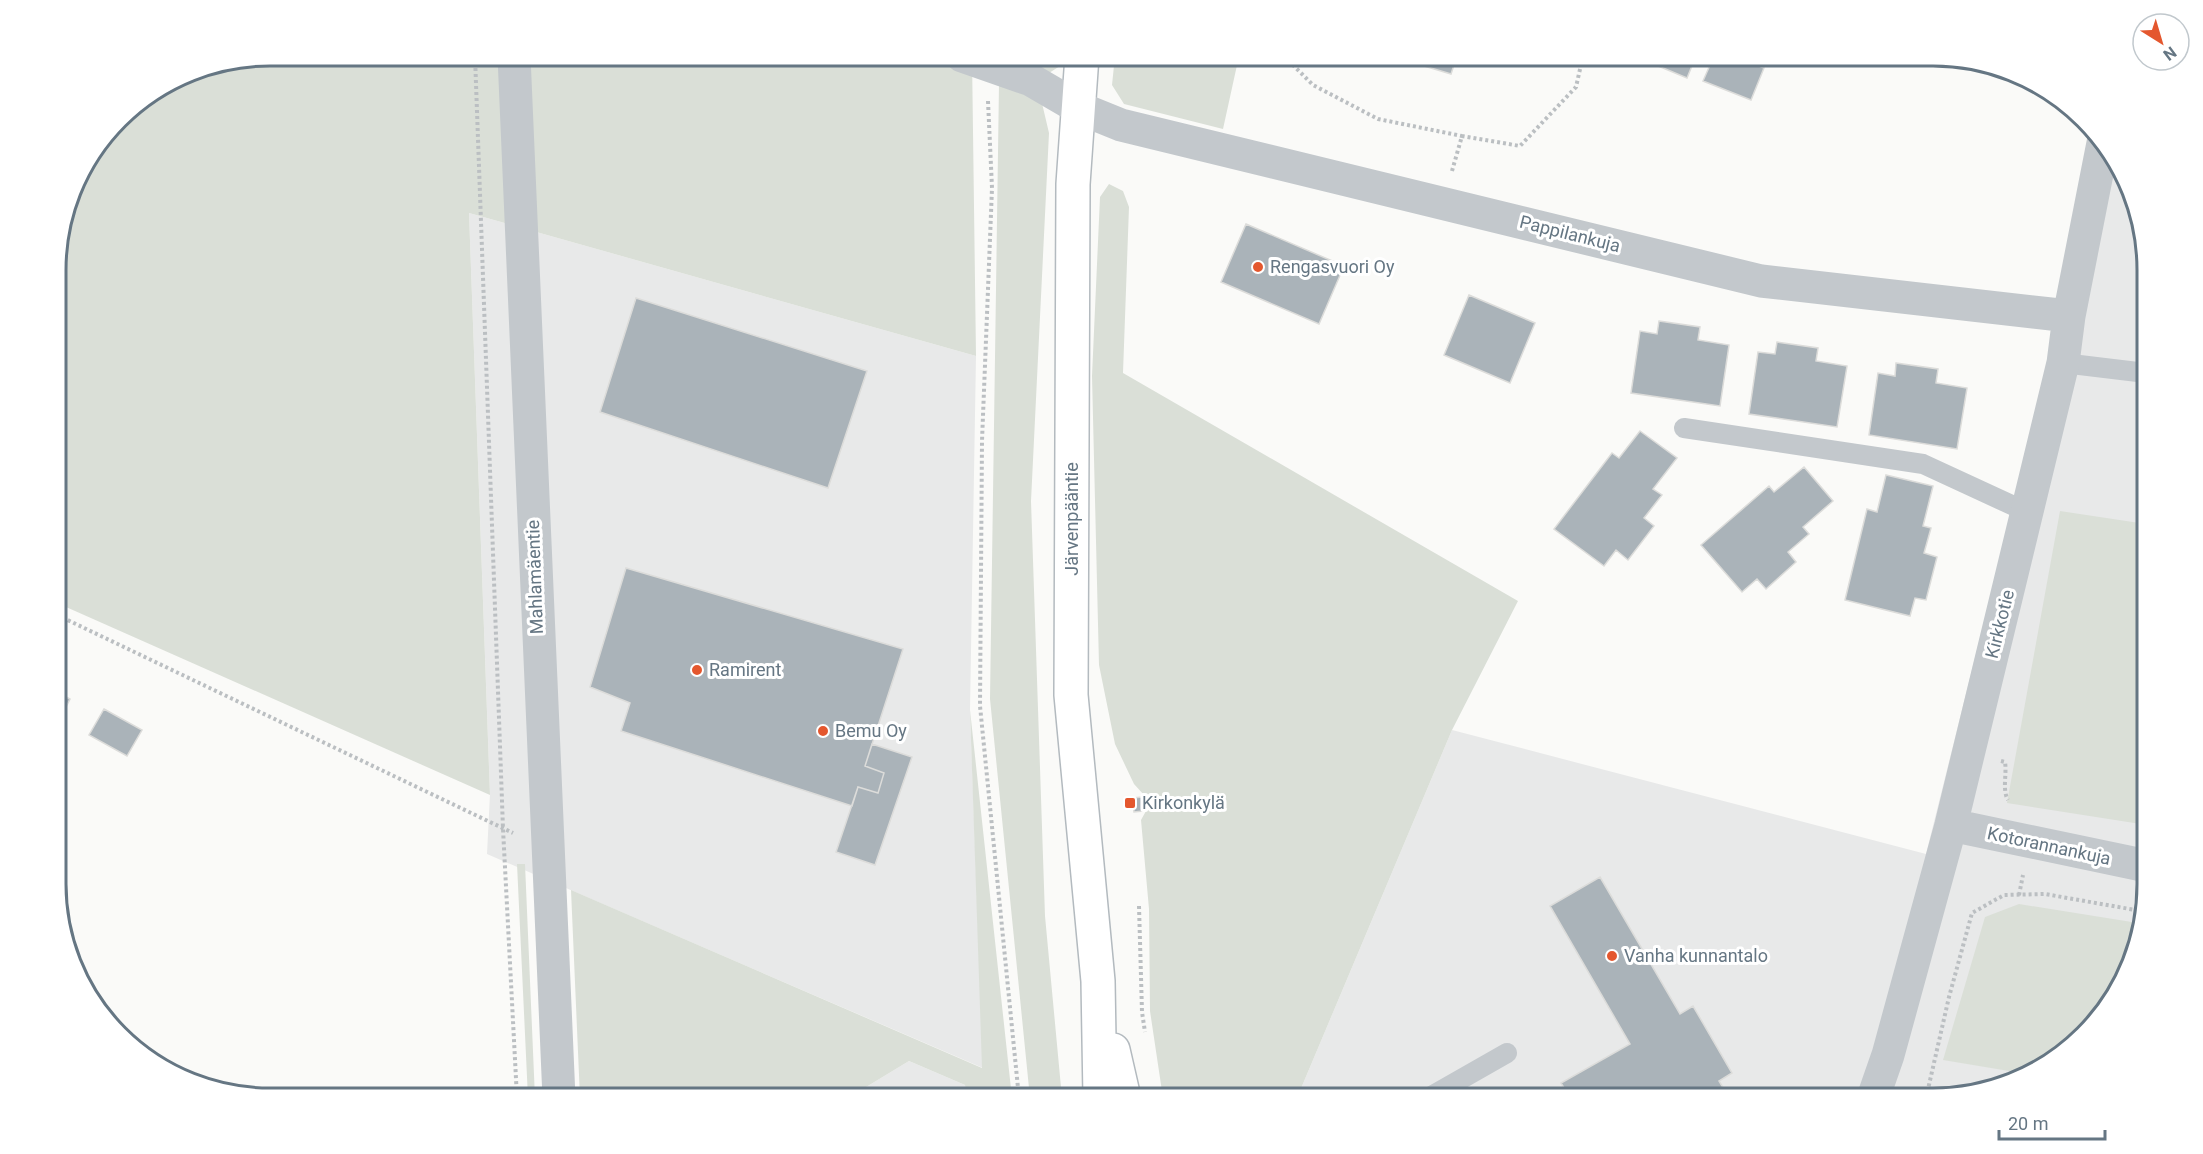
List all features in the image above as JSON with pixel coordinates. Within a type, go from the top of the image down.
[{"type":"main road","name":"Järvenpääntie","points":[[1081,66],[1073,184],[1071,695],[1098,981],[1100,1088]]},
{"type":"main road","name":"Järvenpääntie","points":[[1098,981],[1122,1088]]},
{"type":"street","name":"Mahlamäentie","points":[[513,66],[546,846],[558,1088]]},
{"type":"street","name":"Pappilankuja","points":[[993,66],[1032,80],[1079,108],[1121,124],[1761,281],[2069,316]]},
{"type":"street","name":"Kirkkotie","points":[[1876,1088],[1888,1055],[1951,825],[2063,363],[2069,316],[2101,154]]},
{"type":"street","name":"Kotorannankuja","points":[[1951,825],[2137,864]]},
{"type":"lane","points":[[2063,363],[2137,372]]},
{"type":"lane","points":[[1683,428],[1923,464],[2027,512]]},
{"type":"lane","points":[[1446,1088],[1508,1053]]},
{"type":"path","points":[[475,66],[503,829],[516,1088]]},
{"type":"path","points":[[975,66],[992,188],[982,441],[980,706],[1018,1088]]},
{"type":"path","points":[[1294,66],[1313,85],[1378,118],[1520,146],[1576,87],[1581,66]]},
{"type":"path","points":[[1444,204],[1462,136]]},
{"type":"path","points":[[66,619],[503,829],[546,846]]},
{"type":"path","points":[[1969,753],[2005,762],[2007,775],[2004,794],[2013,809]]},
{"type":"path","points":[[1928,1088],[1949,997],[1972,913],[2004,895],[2046,894],[2135,910]]},
{"type":"path","points":[[1139,906],[1142,1012],[1145,1033]]},
{"type":"shaded area","points":[[270,66],[972,66],[976,356],[469,213],[490,795],[66,607],[66,257],[73,217],[93,168],[117,136],[157,100],[205,77],[244,68]]},
{"type":"shaded area","points":[[1030,66],[1060,66],[1049,73]]},
{"type":"shaded area","points":[[1114,66],[1237,66],[1223,129],[1124,104],[1112,85]]},
{"type":"shaded area","points":[[999,84],[1041,99],[1049,133],[1031,501],[1045,916],[1061,1088],[1029,1088],[990,699]]},
{"type":"shaded area","points":[[2101,154],[2116,180],[2130,217],[2137,270],[2137,884],[2130,937],[2121,962],[2103,997],[2086,1018],[2046,1054],[2023,1067],[1998,1077],[1946,1088],[1301,1088],[1452,730],[1926,854]]},
{"type":"shaded area","points":[[1109,184],[1123,191],[1129,207],[1123,373],[1518,601],[1452,730],[1301,1088],[1162,1088],[1150,1011],[1149,909],[1141,820],[1146,811],[1144,795],[1134,784],[1115,744],[1099,665],[1092,376],[1100,197]]},
{"type":"shaded area","points":[[469,213],[976,356],[970,710],[983,1068],[487,854],[490,794]]},
{"type":"shaded area","points":[[2060,511],[2137,523],[2137,823],[2007,803]]},
{"type":"shaded area","points":[[970,710],[1011,1088],[965,1088],[965,1085],[909,1061],[864,1088],[580,1088],[571,890],[982,1068]]},
{"type":"shaded area","points":[[517,864],[525,864],[535,1088],[528,1088]]},
{"type":"shaded area","points":[[2019,904],[2133,922],[2130,937],[2116,974],[2103,997],[2086,1018],[2046,1054],[2012,1071],[1943,1060],[1985,917]]},
{"type":"shaded area","points":[[909,1061],[965,1085],[965,1088],[864,1088]]},
{"type":"building","points":[[1424,66],[1454,66],[1451,74]]},
{"type":"building","points":[[1658,66],[1692,66],[1687,78]]},
{"type":"building","points":[[1710,66],[1759,66],[1764,68],[1751,100],[1703,81]]},
{"type":"building","points":[[1246,224],[1344,266],[1319,324],[1221,282]]},
{"type":"building","points":[[1469,295],[1535,323],[1510,383],[1444,355]]},
{"type":"building","points":[[636,298],[867,371],[828,488],[600,412]]},
{"type":"building","points":[[1659,321],[1700,327],[1698,340],[1729,345],[1720,406],[1631,393],[1640,331],[1657,334]]},
{"type":"building","points":[[1777,342],[1818,348],[1816,361],[1847,366],[1837,427],[1749,414],[1758,352],[1775,354]]},
{"type":"building","points":[[1896,363],[1938,369],[1936,383],[1967,388],[1957,449],[1869,435],[1878,373],[1895,376]]},
{"type":"building","points":[[1640,431],[1677,458],[1653,489],[1662,495],[1644,518],[1654,526],[1628,560],[1616,550],[1604,566],[1554,529],[1612,453],[1619,458]]},
{"type":"building","points":[[1804,467],[1833,501],[1803,527],[1809,534],[1788,552],[1796,562],[1766,589],[1757,579],[1742,592],[1701,545],[1769,486],[1774,492]]},
{"type":"building","points":[[1886,475],[1933,486],[1923,526],[1931,528],[1924,553],[1937,557],[1926,600],[1915,598],[1910,616],[1845,600],[1867,509],[1877,512]]},
{"type":"building","points":[[626,568],[903,649],[865,766],[884,773],[878,793],[858,787],[852,806],[621,731],[630,703],[590,687]]},
{"type":"building","points":[[104,709],[142,730],[127,756],[89,735]]},
{"type":"building","points":[[872,744],[912,757],[875,865],[836,852],[858,787],[878,793],[884,773],[865,766]]},
{"type":"building","points":[[1142,797],[1143,811],[1134,812],[1133,798]]},
{"type":"building","name":"Vanha kunnantalo","points":[[1600,877],[1680,1014],[1693,1006],[1732,1073],[1719,1081],[1723,1088],[1564,1088],[1561,1083],[1630,1044],[1550,906]]},
{"type":"place","name":"Rengasvuori Oy","points":[[1258,267]]},
{"type":"place","name":"Ramirent","points":[[697,670]]},
{"type":"place","name":"Bemu Oy","points":[[823,731]]},
{"type":"place","name":"Kirkonkylä","points":[[1130,803]]},
{"type":"place","name":"Vanha kunnantalo","points":[[1612,956]]}]
